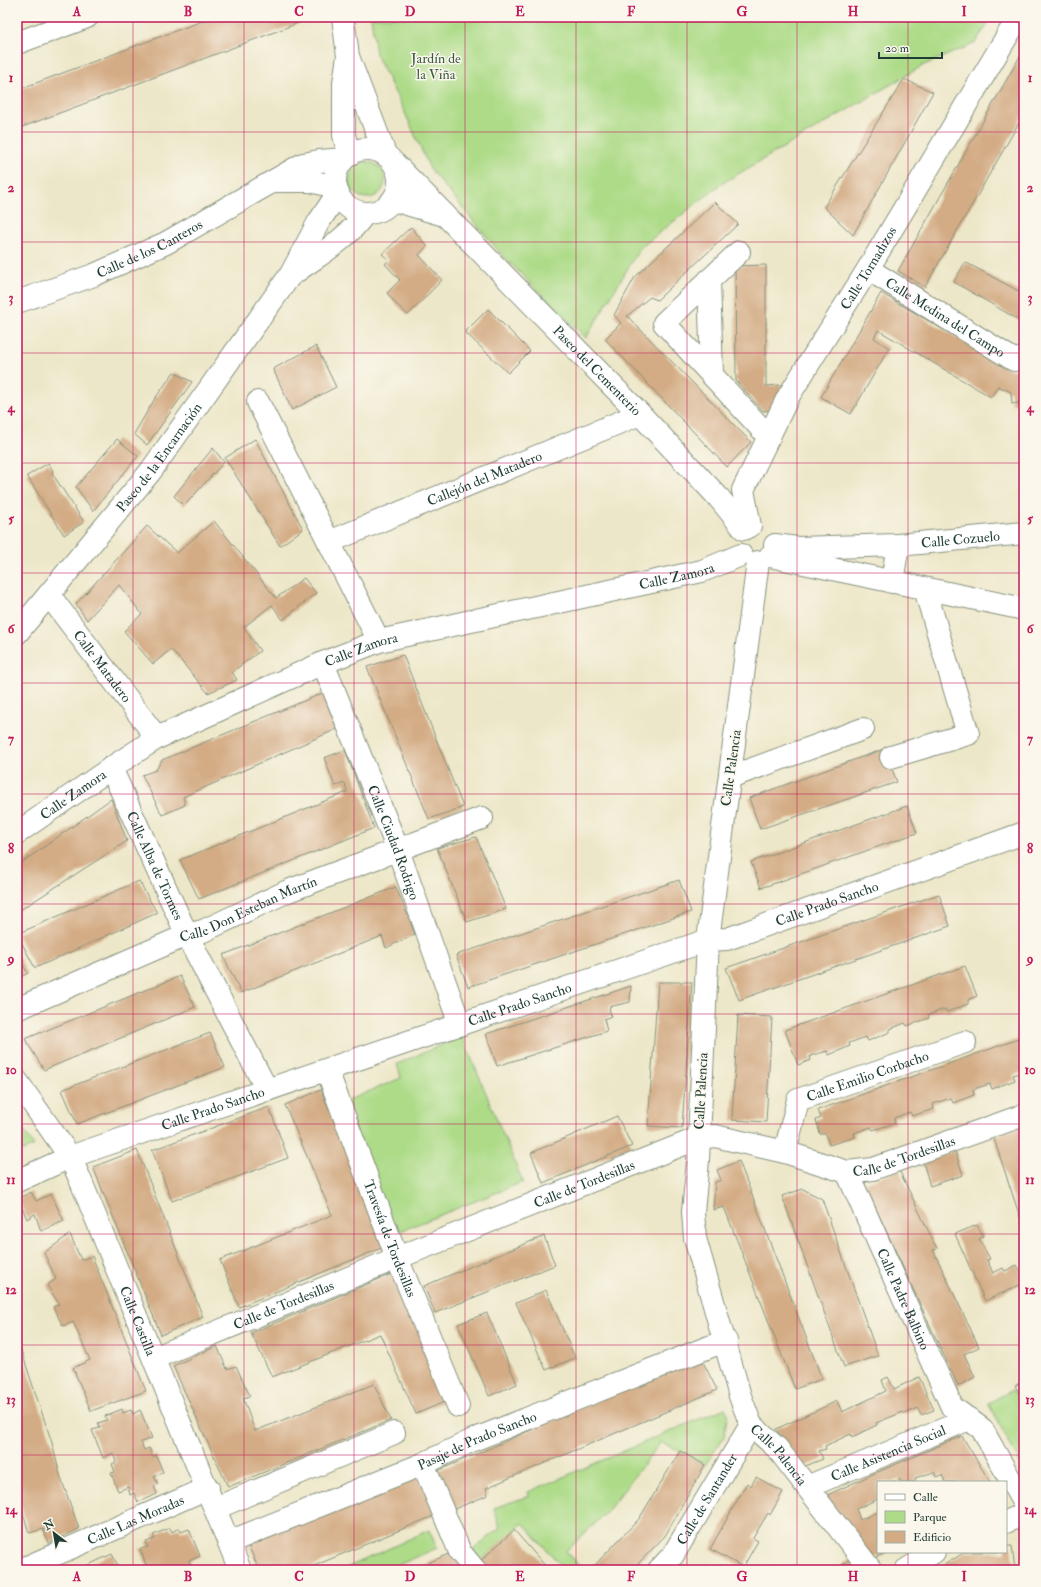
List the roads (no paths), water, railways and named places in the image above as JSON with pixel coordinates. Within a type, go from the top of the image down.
[{"type":"street","points":[[17,43],[87,17]]},
{"type":"street","name":"Paseo del Cementerio","points":[[343,17],[348,56],[390,159],[640,414],[747,528]]},
{"type":"street","name":"Calle Tornadizos","points":[[747,528],[744,490],[788,397],[868,269],[1011,30],[1015,23],[1015,17]]},
{"type":"street","name":"Paseo del Cementerio","points":[[347,157],[344,135],[344,83],[348,56]]},
{"type":"street","points":[[367,149],[376,150],[390,159],[399,173],[400,182],[393,200],[380,210],[365,213],[349,207],[342,201],[337,190],[337,172],[347,157],[358,151],[367,149]]},
{"type":"street","name":"Calle de los Canteros","points":[[17,302],[94,275],[166,244],[303,164],[347,157]]},
{"type":"street","name":"Calle de los Canteros","points":[[275,181],[310,180],[337,190]]},
{"type":"street","name":"Paseo de la Encarnación","points":[[17,633],[150,472],[291,274],[337,190]]},
{"type":"street","name":"Paseo del Cementerio","points":[[393,200],[447,216]]},
{"type":"street","name":"Paseo de la Encarnación","points":[[291,274],[344,237],[356,227],[365,213]]},
{"type":"street","points":[[739,252],[664,323],[769,437]]},
{"type":"street","name":"Calle Medina del Campo","points":[[868,269],[1014,360],[1024,358]]},
{"type":"street","points":[[709,280],[712,375]]},
{"type":"street","points":[[258,402],[379,641]]},
{"type":"street","name":"Callejón del Matadero","points":[[329,542],[640,414]]},
{"type":"street","points":[[747,528],[762,526],[772,534],[761,554],[1024,610]]},
{"type":"street","name":"Calle Palencia","points":[[747,528],[737,541],[761,554],[708,940],[699,1138],[693,1212],[695,1238],[726,1341],[740,1396],[751,1425],[777,1448],[871,1570]]},
{"type":"street","name":"Calle Cozuelo","points":[[761,554],[797,548],[898,545],[1024,533]]},
{"type":"street","points":[[892,582],[898,545]]},
{"type":"street","name":"Calle Zamora","points":[[17,833],[157,738],[323,663],[379,641],[702,571],[761,554]]},
{"type":"street","points":[[891,757],[968,734],[925,589]]},
{"type":"street","name":"Calle Matadero","points":[[49,595],[157,738]]},
{"type":"street","name":"Calle Ciudad Rodrigo","points":[[323,663],[398,850],[460,1025]]},
{"type":"street","points":[[730,777],[863,729]]},
{"type":"street","name":"Calle Alba de Tormes","points":[[111,768],[187,935],[267,1090]]},
{"type":"street","name":"Calle Don Esteban Martín","points":[[17,1009],[187,935],[203,931],[288,891],[482,818]]},
{"type":"street","name":"Calle Prado Sancho","points":[[17,1181],[70,1157],[708,940],[727,939],[1024,833]]},
{"type":"street","name":"Calle Emilio Corbacho","points":[[785,1152],[798,1100],[966,1042]]},
{"type":"street","name":"Travesía de Tordesillas","points":[[326,1070],[397,1258],[458,1406]]},
{"type":"street","name":"Calle Castilla","points":[[17,1081],[70,1157],[208,1488],[240,1570]]},
{"type":"street","name":"Calle de Tordesillas","points":[[154,1358],[397,1258],[699,1138],[715,1136],[785,1152],[847,1172],[873,1169],[1024,1115]]},
{"type":"street","name":"Calle Padre Balbino","points":[[847,1172],[952,1407],[982,1429],[1024,1504]]},
{"type":"street","name":"Pasaje de Prado Sancho","points":[[229,1542],[422,1464],[480,1437],[726,1341]]},
{"type":"street","name":"Calle Asistencia Social","points":[[807,1487],[968,1419]]},
{"type":"street","name":"Calle de Santander","points":[[659,1570],[673,1556],[751,1425]]},
{"type":"street","points":[[216,1508],[394,1433]]},
{"type":"street","points":[[422,1464],[460,1552],[475,1570]]},
{"type":"street","name":"Calle Las Moradas","points":[[20,1570],[208,1488]]},
{"type":"street","points":[[1007,1522],[1024,1514]]},
{"type":"street","points":[[906,1570],[932,1553]]},
{"type":"park label","name":"Jardín de la Viña","points":[[436,66]]}]
